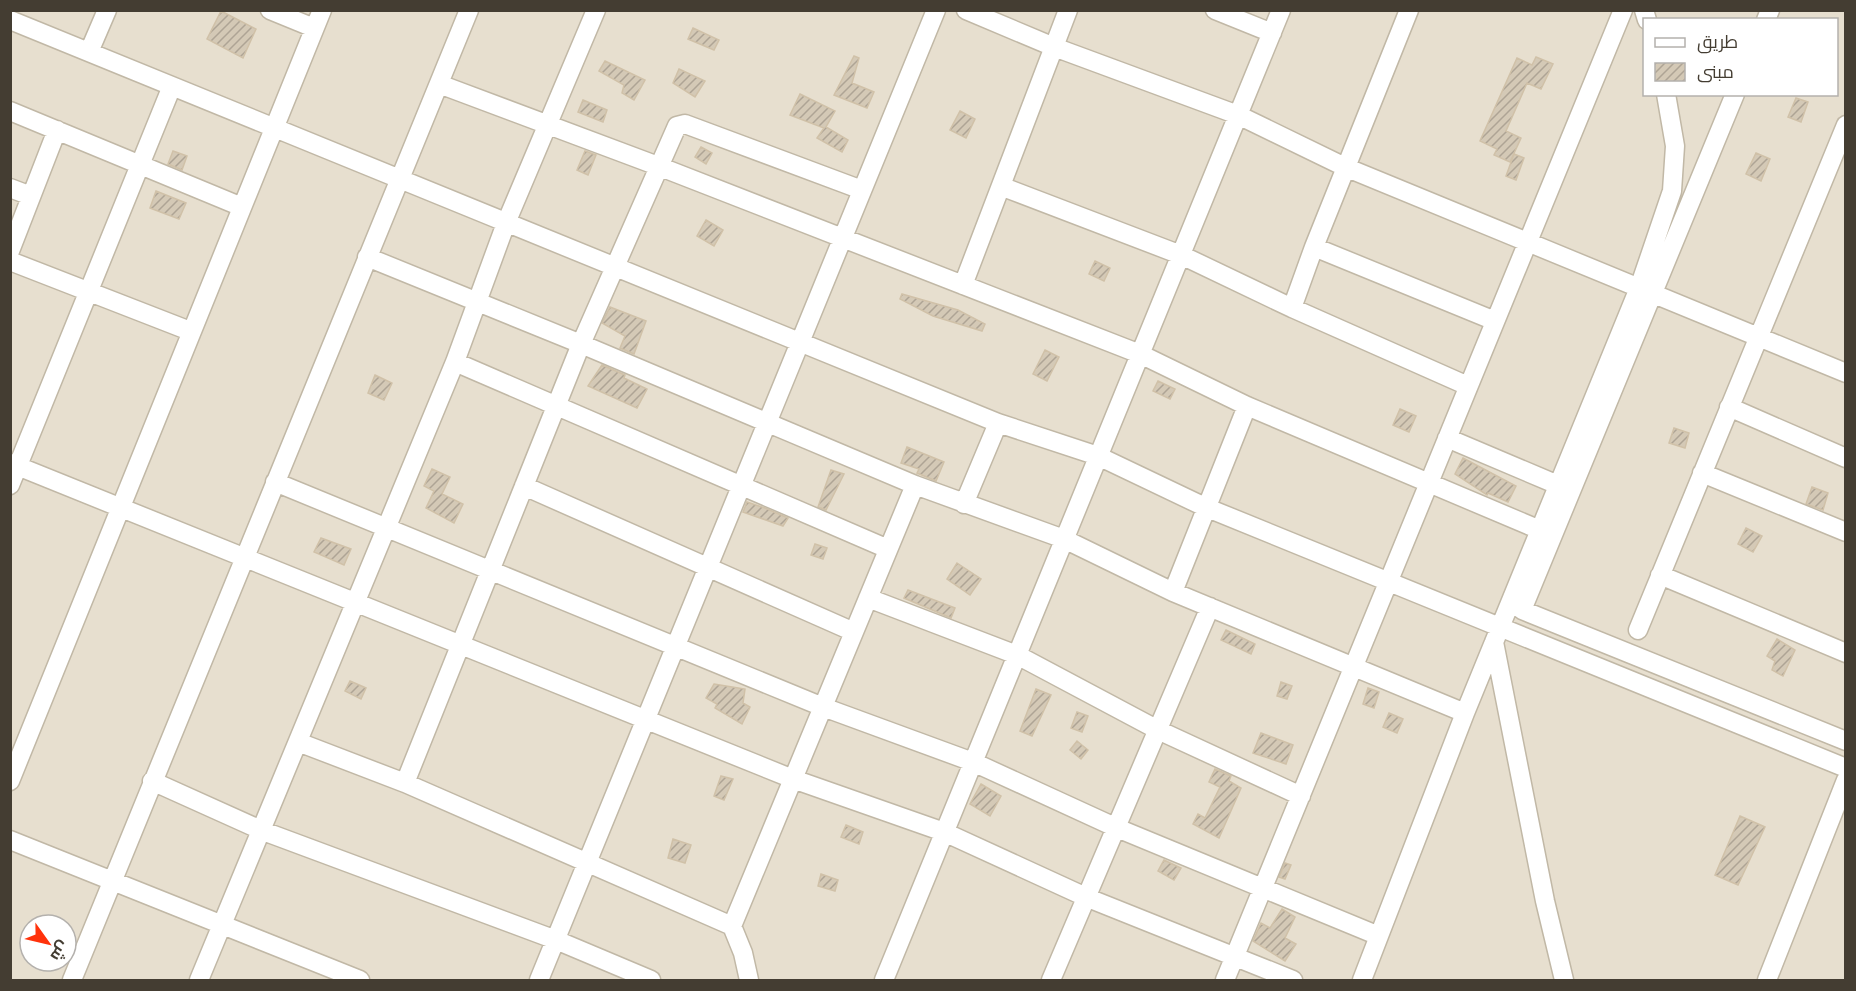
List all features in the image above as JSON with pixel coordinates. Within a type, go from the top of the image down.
[{"type":"street","points":[[89,52],[107,10]]},
{"type":"street","points":[[270,10],[314,28]]},
{"type":"street","points":[[10,781],[122,508],[190,331],[322,10]]},
{"type":"street","points":[[72,981],[469,10]]},
{"type":"street","points":[[199,981],[263,831],[455,362],[506,222],[596,10]]},
{"type":"street","points":[[539,981],[936,10]]},
{"type":"street","points":[[966,10],[1054,47],[1238,115],[1345,167],[1845,373]]},
{"type":"street","points":[[963,285],[1003,188],[1068,10]]},
{"type":"street","points":[[1215,10],[1272,33]]},
{"type":"street","points":[[884,981],[1281,10]]},
{"type":"street","points":[[1292,308],[1345,167],[1409,10]]},
{"type":"street","points":[[1225,981],[1623,10]]},
{"type":"street","points":[[10,20],[998,423],[1098,456],[1205,507],[1388,582],[1497,635],[1845,768]]},
{"type":"street","points":[[439,84],[658,166],[1140,354],[1246,406],[1540,530]]},
{"type":"street","points":[[10,485],[14,464],[90,292],[172,86]]},
{"type":"street","points":[[1666,96],[1675,146],[1672,191],[1646,291],[1522,610],[1845,741]]},
{"type":"street","points":[[1362,981],[1465,713],[1558,485],[1734,96]]},
{"type":"street","points":[[10,111],[242,207]]},
{"type":"street","points":[[405,783],[581,344],[677,126],[685,124],[862,190]]},
{"type":"street","points":[[1638,630],[1758,337],[1841,146],[1845,125]]},
{"type":"street","points":[[12,240],[57,130]]},
{"type":"street","points":[[10,188],[31,196]]},
{"type":"street","points":[[1003,188],[1181,255],[1292,308],[1468,386]]},
{"type":"street","points":[[1314,248],[1495,321]]},
{"type":"street","points":[[367,257],[581,344],[915,485],[1064,539],[1173,592],[1465,713]]},
{"type":"street","points":[[10,261],[190,331]]},
{"type":"street","points":[[455,362],[557,404],[741,487],[888,549]]},
{"type":"street","points":[[1173,592],[1246,406]]},
{"type":"street","points":[[1729,407],[1845,458]]},
{"type":"street","points":[[964,504],[998,423]]},
{"type":"street","points":[[1447,438],[1558,485]]},
{"type":"street","points":[[14,464],[793,779],[945,832],[1088,898],[1293,981]]},
{"type":"street","points":[[1702,473],[1845,532]]},
{"type":"street","points":[[275,482],[823,707],[973,762],[1117,828],[1379,936]]},
{"type":"street","points":[[732,926],[915,485]]},
{"type":"street","points":[[524,486],[854,632]]},
{"type":"street","points":[[1660,575],[1845,653]]},
{"type":"street","points":[[868,598],[1017,655],[1158,730],[1300,796]]},
{"type":"street","points":[[1051,981],[1210,607]]},
{"type":"street","points":[[1497,635],[1545,901],[1564,981]]},
{"type":"street","points":[[298,742],[405,783],[732,926],[743,953],[749,981]]},
{"type":"street","points":[[1767,981],[1845,780]]},
{"type":"street","points":[[152,781],[263,831],[556,940],[651,981]]},
{"type":"street","points":[[10,840],[360,981]]},
{"type":"shaded area","points":[[11,11],[1845,11],[1845,980],[11,980]]},
{"type":"building","points":[[221,11],[256,29],[243,58],[207,39]]},
{"type":"building","points":[[693,28],[719,40],[714,50],[688,39]]},
{"type":"building","points":[[854,56],[859,58],[852,83],[874,92],[867,108],[834,95]]},
{"type":"building","points":[[1536,57],[1553,64],[1541,89],[1527,83],[1506,131],[1521,138],[1510,162],[1494,155],[1497,149],[1480,141],[1517,58],[1532,65]]},
{"type":"building","points":[[605,61],[645,80],[634,100],[622,93],[624,85],[599,71]]},
{"type":"building","points":[[679,69],[705,81],[695,97],[673,83]]},
{"type":"building","points":[[800,94],[835,111],[826,127],[848,140],[842,152],[817,138],[824,128],[790,115]]},
{"type":"building","points":[[1796,98],[1808,102],[1801,122],[1788,117]]},
{"type":"building","points":[[583,100],[607,110],[603,122],[578,112]]},
{"type":"building","points":[[960,111],[975,119],[966,138],[950,130]]},
{"type":"building","points":[[701,147],[712,153],[706,164],[695,157]]},
{"type":"building","points":[[173,151],[187,156],[182,170],[168,164]]},
{"type":"building","points":[[585,151],[596,155],[588,175],[577,170]]},
{"type":"building","points":[[1756,153],[1770,159],[1761,181],[1746,174]]},
{"type":"building","points":[[1514,154],[1524,158],[1516,180],[1506,176]]},
{"type":"building","points":[[156,191],[186,203],[179,219],[150,208]]},
{"type":"building","points":[[706,220],[723,230],[714,246],[697,236]]},
{"type":"building","points":[[1095,261],[1110,268],[1104,281],[1089,274]]},
{"type":"building","points":[[902,294],[958,310],[985,324],[982,331],[933,316],[900,299]]},
{"type":"building","points":[[610,307],[646,321],[634,354],[620,348],[625,336],[602,323]]},
{"type":"building","points":[[1045,350],[1059,357],[1047,381],[1033,374]]},
{"type":"building","points":[[602,365],[625,375],[624,378],[647,389],[637,408],[588,386]]},
{"type":"building","points":[[375,375],[392,383],[384,400],[368,393]]},
{"type":"building","points":[[1158,381],[1175,389],[1170,399],[1153,391]]},
{"type":"building","points":[[1400,409],[1416,416],[1409,432],[1393,425]]},
{"type":"building","points":[[1674,428],[1689,433],[1685,448],[1669,443]]},
{"type":"building","points":[[907,447],[944,462],[936,481],[917,473],[919,469],[901,463]]},
{"type":"building","points":[[1463,458],[1516,486],[1508,502],[1488,493],[1487,495],[1455,474]]},
{"type":"building","points":[[432,469],[450,477],[442,494],[463,504],[454,523],[426,508],[434,491],[424,486]]},
{"type":"building","points":[[831,470],[844,474],[826,510],[818,507]]},
{"type":"building","points":[[1812,487],[1828,493],[1823,510],[1806,504]]},
{"type":"building","points":[[747,502],[788,518],[783,526],[743,512]]},
{"type":"building","points":[[1746,528],[1762,536],[1753,552],[1738,544]]},
{"type":"building","points":[[321,538],[351,549],[344,565],[314,552]]},
{"type":"building","points":[[815,544],[827,548],[823,559],[811,555]]},
{"type":"building","points":[[957,563],[981,579],[970,595],[947,579]]},
{"type":"building","points":[[908,590],[955,608],[951,618],[904,598]]},
{"type":"building","points":[[1226,630],[1255,644],[1251,654],[1221,640]]},
{"type":"building","points":[[1777,639],[1795,650],[1783,676],[1772,670],[1775,661],[1767,656]]},
{"type":"building","points":[[350,681],[366,688],[361,699],[345,691]]},
{"type":"building","points":[[1281,682],[1292,686],[1287,699],[1277,696]]},
{"type":"building","points":[[714,684],[745,689],[743,703],[750,707],[742,724],[715,708],[717,704],[706,698]]},
{"type":"building","points":[[1368,688],[1379,692],[1374,708],[1363,704]]},
{"type":"building","points":[[1036,689],[1051,695],[1032,736],[1020,731]]},
{"type":"building","points":[[1077,712],[1088,716],[1082,732],[1071,728]]},
{"type":"building","points":[[1389,713],[1403,719],[1397,733],[1383,727]]},
{"type":"building","points":[[1261,733],[1293,745],[1286,764],[1253,753]]},
{"type":"building","points":[[1077,741],[1088,750],[1081,759],[1070,750]]},
{"type":"building","points":[[1215,769],[1231,776],[1229,781],[1241,788],[1219,838],[1193,824],[1198,814],[1205,818],[1220,787],[1209,782]]},
{"type":"building","points":[[721,776],[733,779],[724,800],[714,796]]},
{"type":"building","points":[[981,784],[1001,796],[990,816],[970,804]]},
{"type":"building","points":[[1740,816],[1765,827],[1738,885],[1715,875]]},
{"type":"building","points":[[846,825],[863,832],[859,844],[841,837]]},
{"type":"building","points":[[673,839],[691,845],[685,863],[668,858]]},
{"type":"building","points":[[1164,860],[1181,868],[1174,880],[1158,871]]},
{"type":"building","points":[[1285,863],[1291,865],[1285,879],[1279,877]]},
{"type":"building","points":[[821,874],[838,880],[835,891],[818,886]]},
{"type":"building","points":[[1282,909],[1295,917],[1285,938],[1296,944],[1285,961],[1253,941],[1261,923],[1270,928]]}]
